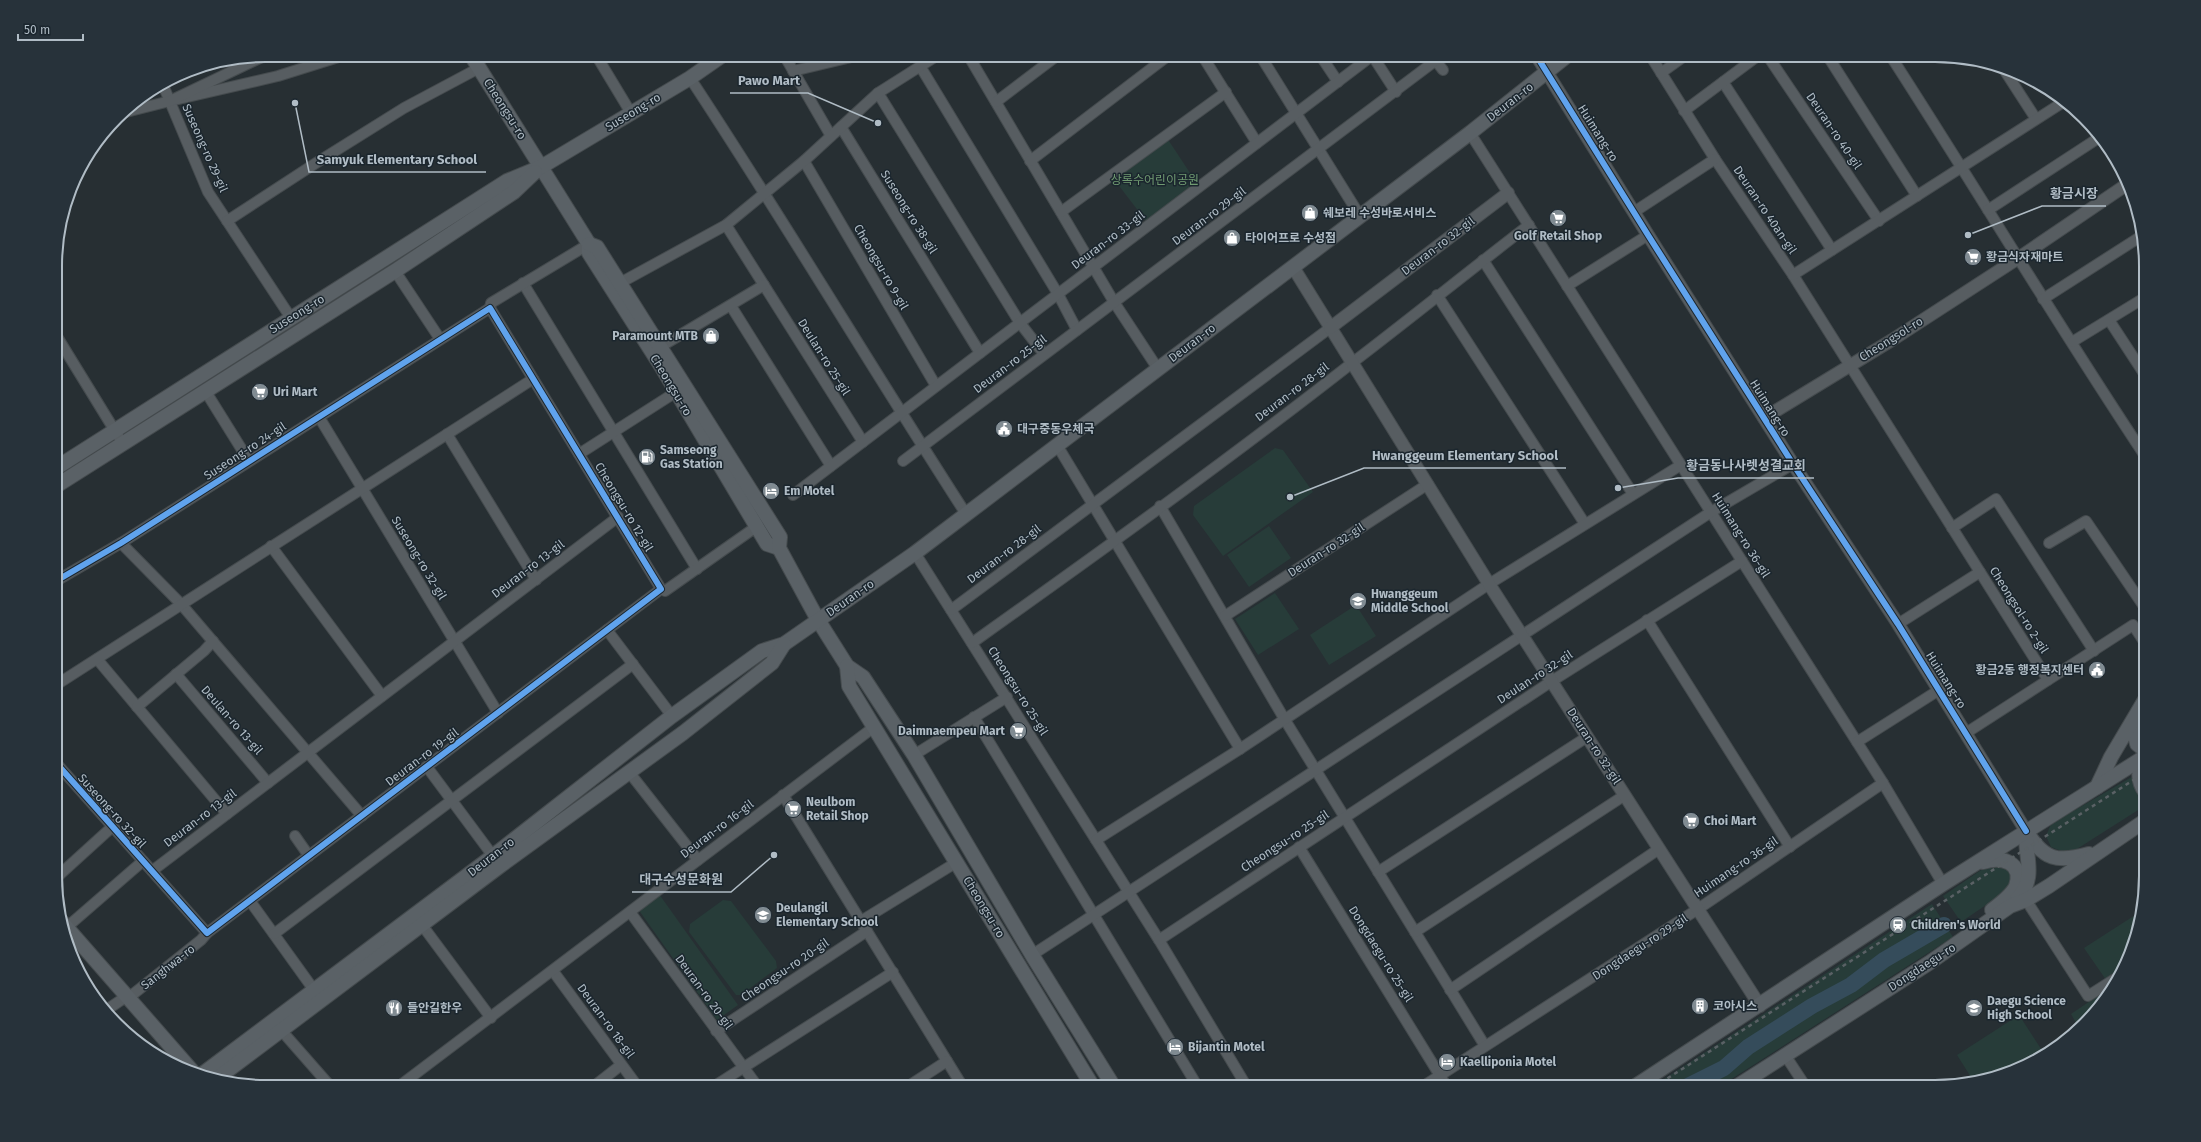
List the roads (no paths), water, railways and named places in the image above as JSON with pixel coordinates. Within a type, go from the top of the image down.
[{"type":"main road","name":"Cheongsu-ro","points":[[475,62],[589,244],[589,253],[676,392],[756,527],[767,544],[779,548]]},
{"type":"main road","name":"Suseong-ro","points":[[62,464],[507,181],[542,167],[690,78],[713,62]]},
{"type":"main road","name":"Deuran-ro","points":[[206,1071],[493,856],[672,716],[762,651],[784,644],[915,553],[1470,133],[1560,62]]},
{"type":"main road","name":"Suseong-ro","points":[[62,482],[395,271],[514,192],[542,167]]},
{"type":"main road","name":"Cheongsu-ro","points":[[589,244],[597,247],[780,537],[779,548],[818,620],[847,666],[863,677],[914,755],[1032,955],[1110,1080]]},
{"type":"main road","name":"Deuran-ro","points":[[222,1075],[772,664],[784,644]]},
{"type":"main road","name":"Cheongsu-ro","points":[[847,666],[849,686],[1089,1080]]},
{"type":"main road","points":[[2096,788],[2111,758],[2139,710]]},
{"type":"main road","points":[[2132,723],[2137,744],[2139,746]]},
{"type":"main road","points":[[1645,1080],[1760,1006],[1943,884],[2139,761]]},
{"type":"main road","points":[[2139,768],[2139,778]]},
{"type":"main road","name":"Dongdaegu-ro","points":[[1747,1080],[2012,906],[2026,900],[2139,825]]},
{"type":"main road","points":[[2026,832],[2044,854],[2056,859],[2066,860],[2098,851]]},
{"type":"main road","points":[[2012,906],[2024,889],[2029,871],[2026,832]]},
{"type":"main road","points":[[1970,868],[1999,858],[2011,864],[2017,878],[2012,892],[1983,918],[1971,934]]},
{"type":"main road","name":"Sanghwa-ro","points":[[69,930],[188,1065]]},
{"type":"street","points":[[170,101],[251,62]]},
{"type":"street","points":[[135,110],[278,76],[313,62]]},
{"type":"street","points":[[600,62],[631,113]]},
{"type":"street","points":[[788,62],[831,136]]},
{"type":"street","points":[[793,71],[831,62]]},
{"type":"street","points":[[620,284],[726,225],[804,161],[878,93],[926,62]]},
{"type":"street","points":[[972,62],[1114,302],[1158,369]]},
{"type":"street","points":[[996,102],[1049,62]]},
{"type":"street","points":[[1030,161],[1159,62]]},
{"type":"street","points":[[1207,62],[1257,143]]},
{"type":"street","points":[[1264,62],[1360,216]]},
{"type":"street","points":[[1325,62],[1338,82]]},
{"type":"street","name":"Deuran-ro 33-gil","points":[[901,413],[1364,62]]},
{"type":"street","points":[[1377,62],[1396,92]]},
{"type":"street","points":[[1319,150],[1396,92],[1431,62]]},
{"type":"street","points":[[1439,62],[1443,70]]},
{"type":"street","name":"Huimang-ro","points":[[1541,62],[1793,464],[1898,624],[2026,832]]},
{"type":"street","points":[[1654,62],[1684,111],[1750,62]]},
{"type":"street","points":[[1661,73],[1676,62]]},
{"type":"street","name":"Deuran-ro 40-gil","points":[[1772,62],[1879,221]]},
{"type":"street","points":[[1831,62],[1917,196]]},
{"type":"street","points":[[1894,62],[1962,167],[2017,259],[2139,447]]},
{"type":"street","points":[[920,66],[1058,294],[1077,330]]},
{"type":"street","points":[[227,221],[316,163],[438,88],[479,68]]},
{"type":"street","points":[[2008,75],[2036,118]]},
{"type":"street","points":[[690,78],[765,193],[921,446],[966,514]]},
{"type":"street","points":[[1723,82],[1832,250]]},
{"type":"street","name":"Suseong-ro 29-gil","points":[[165,89],[208,192],[291,318]]},
{"type":"street","points":[[1061,212],[1226,92]]},
{"type":"street","points":[[878,93],[1020,323],[1044,354]]},
{"type":"street","points":[[1793,275],[2059,104]]},
{"type":"street","name":"Deuran-ro 40an-gil","points":[[1684,111],[1850,364]]},
{"type":"street","name":"Suseong-ro 38-gil","points":[[841,127],[980,353]]},
{"type":"street","points":[[1470,133],[1567,286],[1648,235]]},
{"type":"street","points":[[1988,210],[2095,140]]},
{"type":"street","name":"Deuran-ro 29-gil","points":[[1114,302],[1319,150]]},
{"type":"street","points":[[1634,212],[1715,159]]},
{"type":"street","name":"Cheongsu-ro 9-gil","points":[[804,161],[936,386]]},
{"type":"street","name":"Cheongsol-ro","points":[[1764,418],[2017,259],[2123,187]]},
{"type":"street","name":"Deuran-ro 32-gil","points":[[1330,328],[1508,193]]},
{"type":"street","points":[[660,347],[764,285],[726,225]]},
{"type":"street","name":"Deuran-ro 28-gil","points":[[1114,542],[1160,506],[1352,364],[1437,295],[1529,226]]},
{"type":"street","points":[[2043,299],[2137,239]]},
{"type":"street","points":[[395,271],[440,339],[490,308],[491,303],[589,244]]},
{"type":"street","points":[[1482,260],[1633,494]]},
{"type":"street","name":"Deuran-ro 32-gil","points":[[1292,267],[1522,635],[1698,909]]},
{"type":"street","points":[[523,283],[697,569]]},
{"type":"street","name":"Deulan-ro 25-gil","points":[[764,285],[863,442]]},
{"type":"street","name":"Huimang-ro 36-gil","points":[[1567,286],[1883,783],[1698,909]]},
{"type":"street","points":[[1437,295],[1585,524]]},
{"type":"street","points":[[2072,342],[2139,301]]},
{"type":"street","name":"Deuran-ro 25-gil","points":[[903,461],[1114,302]]},
{"type":"street","points":[[731,306],[831,466]]},
{"type":"street","points":[[62,680],[533,379],[490,308]]},
{"type":"street","points":[[2109,320],[2139,366]]},
{"type":"street","name":"Deuran-ro 28-gil","points":[[952,610],[1330,328]]},
{"type":"street","name":"Suseong-ro 24-gil","points":[[62,575],[121,543],[440,339]]},
{"type":"street","points":[[62,345],[123,444]]},
{"type":"street","name":"Cheongsol-ro 2-gil","points":[[1850,364],[2048,680]]},
{"type":"street","name":"Cheongsu-ro 12-gil","points":[[533,379],[661,590]]},
{"type":"street","points":[[206,392],[249,461]]},
{"type":"street","points":[[579,454],[676,392]]},
{"type":"street","points":[[793,495],[901,413]]},
{"type":"street","points":[[318,417],[361,489]]},
{"type":"street","points":[[447,434],[536,580]]},
{"type":"street","points":[[1057,445],[1240,750]]},
{"type":"street","points":[[1096,840],[1240,750],[1490,584],[1681,464]]},
{"type":"street","points":[[1032,955],[1711,512],[1793,464]]},
{"type":"street","name":"Deuran-ro 32-gil","points":[[1225,616],[1428,484]]},
{"type":"street","name":"Suseong-ro 32-gil","points":[[361,489],[454,642]]},
{"type":"street","points":[[1952,528],[1996,498],[2094,651]]},
{"type":"street","points":[[1160,506],[1285,720],[1485,1046]]},
{"type":"street","name":"Deuran-ro 13-gil","points":[[152,872],[618,517]]},
{"type":"street","points":[[2049,543],[2086,521],[2139,599]]},
{"type":"street","points":[[672,716],[607,630],[661,590],[665,591],[756,527]]},
{"type":"street","name":"Cheongsu-ro 25-gil","points":[[1114,542],[972,643],[1159,940],[1243,1080]]},
{"type":"street","points":[[121,543],[181,604],[362,816]]},
{"type":"street","points":[[271,546],[382,696]]},
{"type":"street","points":[[915,553],[972,643]]},
{"type":"street","name":"Deulan-ro 32-gil","points":[[1345,817],[1552,681],[1742,560]]},
{"type":"street","points":[[1898,624],[1980,572]]},
{"type":"street","name":"Huimang-ro 36-gil","points":[[1647,620],[1790,847]]},
{"type":"street","points":[[1966,733],[2133,625],[2139,634]]},
{"type":"street","name":"Deuran-ro 19-gil","points":[[250,901],[607,630]]},
{"type":"street","points":[[137,707],[204,651],[213,641]]},
{"type":"street","points":[[454,642],[498,713]]},
{"type":"street","points":[[97,658],[227,814]]},
{"type":"street","points":[[274,934],[633,664]]},
{"type":"street","name":"Deulan-ro 13-gil","points":[[176,674],[268,783]]},
{"type":"street","name":"Huimang-ro","points":[[1857,742],[1939,690]]},
{"type":"street","points":[[914,755],[1006,697]]},
{"type":"street","points":[[974,717],[1194,1080]]},
{"type":"street","points":[[874,727],[783,795],[959,1080]]},
{"type":"street","points":[[1378,872],[1588,737]]},
{"type":"street","points":[[427,767],[493,856]]},
{"type":"street","name":"Suseong-ro 32-gil","points":[[62,771],[152,872]]},
{"type":"street","points":[[629,772],[698,860]]},
{"type":"street","points":[[1883,783],[1943,884]]},
{"type":"street","name":"Deuran-ro 16-gil","points":[[407,1080],[783,795]]},
{"type":"street","points":[[1415,932],[1625,795]]},
{"type":"street","name":"Cheongsu-ro 25-gil","points":[[1159,940],[1345,817]]},
{"type":"street","points":[[62,872],[112,827]]},
{"type":"street","points":[[295,836],[309,856]]},
{"type":"street","name":"Dongdaegu-ro 25-gil","points":[[1299,847],[1443,1080]]},
{"type":"street","points":[[1450,990],[1659,849]]},
{"type":"street","name":"Sanghwa-ro","points":[[67,921],[142,861]]},
{"type":"street","points":[[861,921],[957,862]]},
{"type":"street","points":[[152,872],[207,933],[250,901],[314,990]]},
{"type":"street","points":[[2026,900],[2088,996],[2110,982]]},
{"type":"street","name":"Dongdaegu-ro 29-gil","points":[[1440,1075],[1698,909],[1760,1006]]},
{"type":"street","name":"Deuran-ro 20-gil","points":[[630,912],[752,1080]]},
{"type":"street","points":[[422,925],[491,1018]]},
{"type":"street","name":"Cheongsu-ro 20-gil","points":[[716,1031],[867,931]]},
{"type":"street","name":"Sanghwa-ro","points":[[110,1007],[127,996],[132,995],[201,940],[207,933]]},
{"type":"street","name":"Deuran-ro 18-gil","points":[[553,971],[633,1080]]},
{"type":"street","points":[[724,1080],[893,972]]},
{"type":"street","points":[[281,1030],[325,1080]]},
{"type":"street","points":[[1785,1055],[1801,1080]]},
{"type":"street","points":[[918,1080],[947,1061]]},
{"type":"street","points":[[602,1080],[622,1065]]},
{"type":"street","points":[[1432,1080],[1440,1075]]},
{"type":"waterway","points":[[1700,1080],[1724,1068],[1748,1047],[1812,1006],[1851,985],[1884,960],[1944,925]]},
{"type":"railway","points":[[1665,1080],[2139,776]]},
{"type":"place","name":"Samyuk Elementary School","points":[[295,103]]},
{"type":"place","name":"Pawo Mart","points":[[878,123]]},
{"type":"place","name":"쉐보레 수성바로서비스","points":[[1310,213]]},
{"type":"place","name":"Golf Retail Shop","points":[[1558,218]]},
{"type":"place","name":"황금시장","points":[[1968,235]]},
{"type":"place","name":"타이어프로 수성점","points":[[1232,238]]},
{"type":"place","name":"황금식자재마트","points":[[1973,257]]},
{"type":"place","name":"Paramount MTB","points":[[711,336]]},
{"type":"place","name":"Uri Mart","points":[[260,392]]},
{"type":"place","name":"대구중동우체국","points":[[1004,429]]},
{"type":"place","name":"Samseong Gas Station","points":[[647,457]]},
{"type":"place","name":"황금동나사렛성결교회","points":[[1618,488]]},
{"type":"place","name":"Em Motel","points":[[771,491]]},
{"type":"place","name":"Hwanggeum Elementary School","points":[[1290,497]]},
{"type":"place","name":"Hwanggeum Middle School","points":[[1358,601]]},
{"type":"place","name":"황금2동 행정복지센터","points":[[2097,670]]},
{"type":"place","name":"Daimnaempeu Mart","points":[[1018,731]]},
{"type":"place","name":"Neulbom Retail Shop","points":[[793,809]]},
{"type":"place","name":"Choi Mart","points":[[1691,821]]},
{"type":"place","name":"대구수성문화원","points":[[774,855]]},
{"type":"place","name":"Deulangil Elementary School","points":[[763,915]]},
{"type":"place","name":"Children's World","points":[[1898,925]]},
{"type":"place","name":"코아시스","points":[[1700,1006]]},
{"type":"place","name":"들안길한우","points":[[394,1008]]},
{"type":"place","name":"Daegu Science High School","points":[[1974,1008]]},
{"type":"place","name":"Bijantin Motel","points":[[1175,1047]]},
{"type":"place","name":"Kaelliponia Motel","points":[[1447,1062]]},
{"type":"park label","name":"상록수어린이공원","points":[[1155,180]]}]
